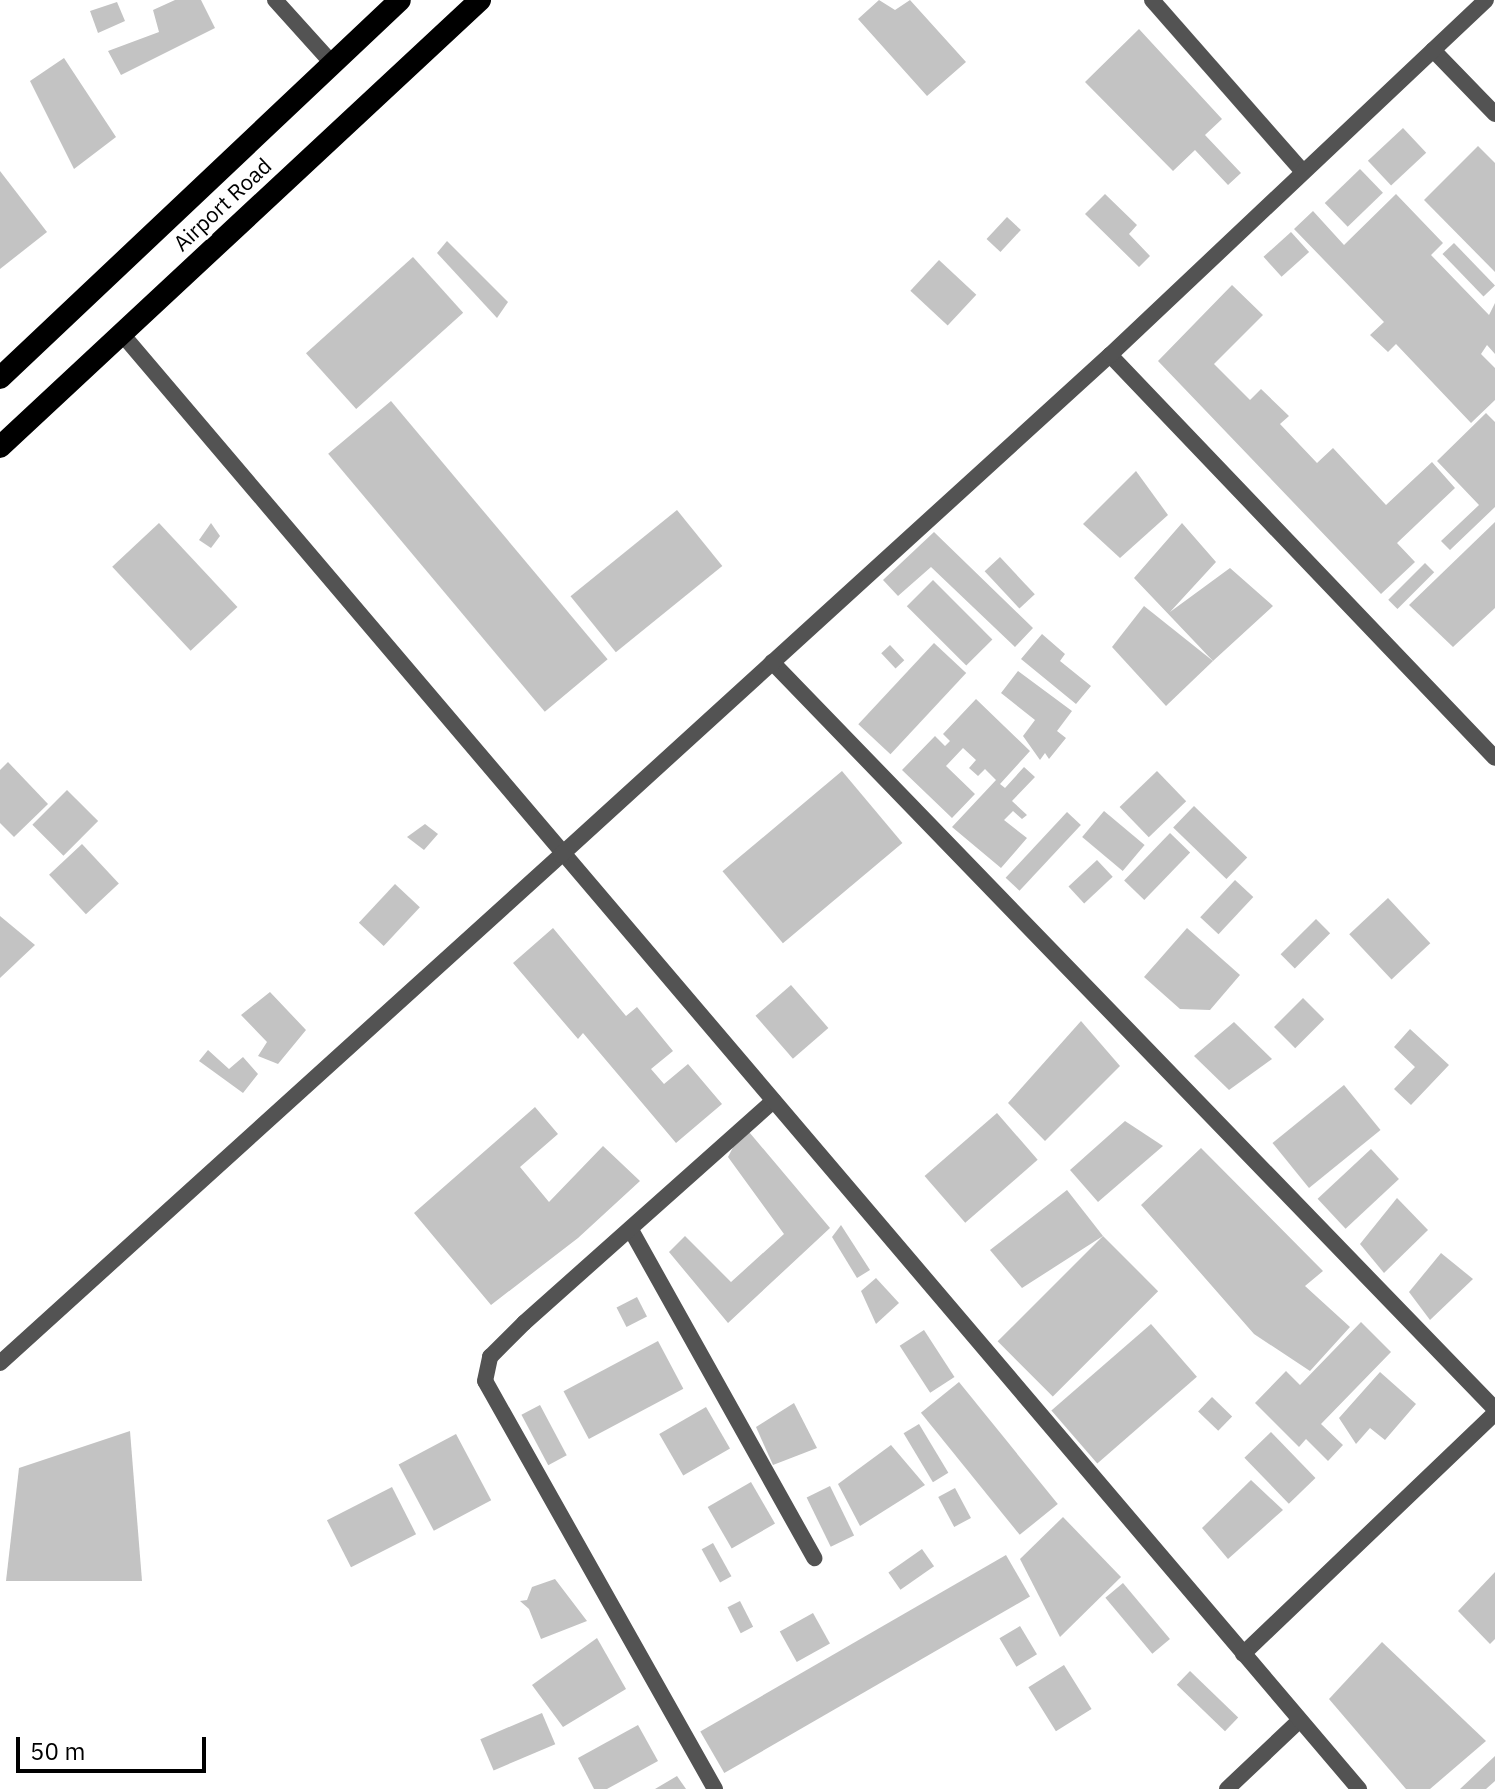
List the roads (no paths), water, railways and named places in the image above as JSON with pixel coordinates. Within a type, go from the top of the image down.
[{"type":"highway","name":"Airport Road","points":[[0,378],[400,0]]},
{"type":"highway","name":"Airport Road","points":[[0,447],[480,0]]},
{"type":"street","points":[[275,0],[332,63]]},
{"type":"street","points":[[1152,0],[1303,172]]},
{"type":"street","points":[[0,1363],[1110,355],[1486,0]]},
{"type":"street","points":[[1433,50],[1495,114]]},
{"type":"street","points":[[122,334],[561,855],[1359,1789]]},
{"type":"street","points":[[1110,355],[1495,758]]},
{"type":"street","points":[[772,662],[1495,1411],[1243,1654]]},
{"type":"street","points":[[715,1789],[485,1381],[490,1357],[773,1101]]},
{"type":"street","points":[[631,1230],[814,1558]]},
{"type":"street","points":[[1227,1789],[1300,1720]]}]
